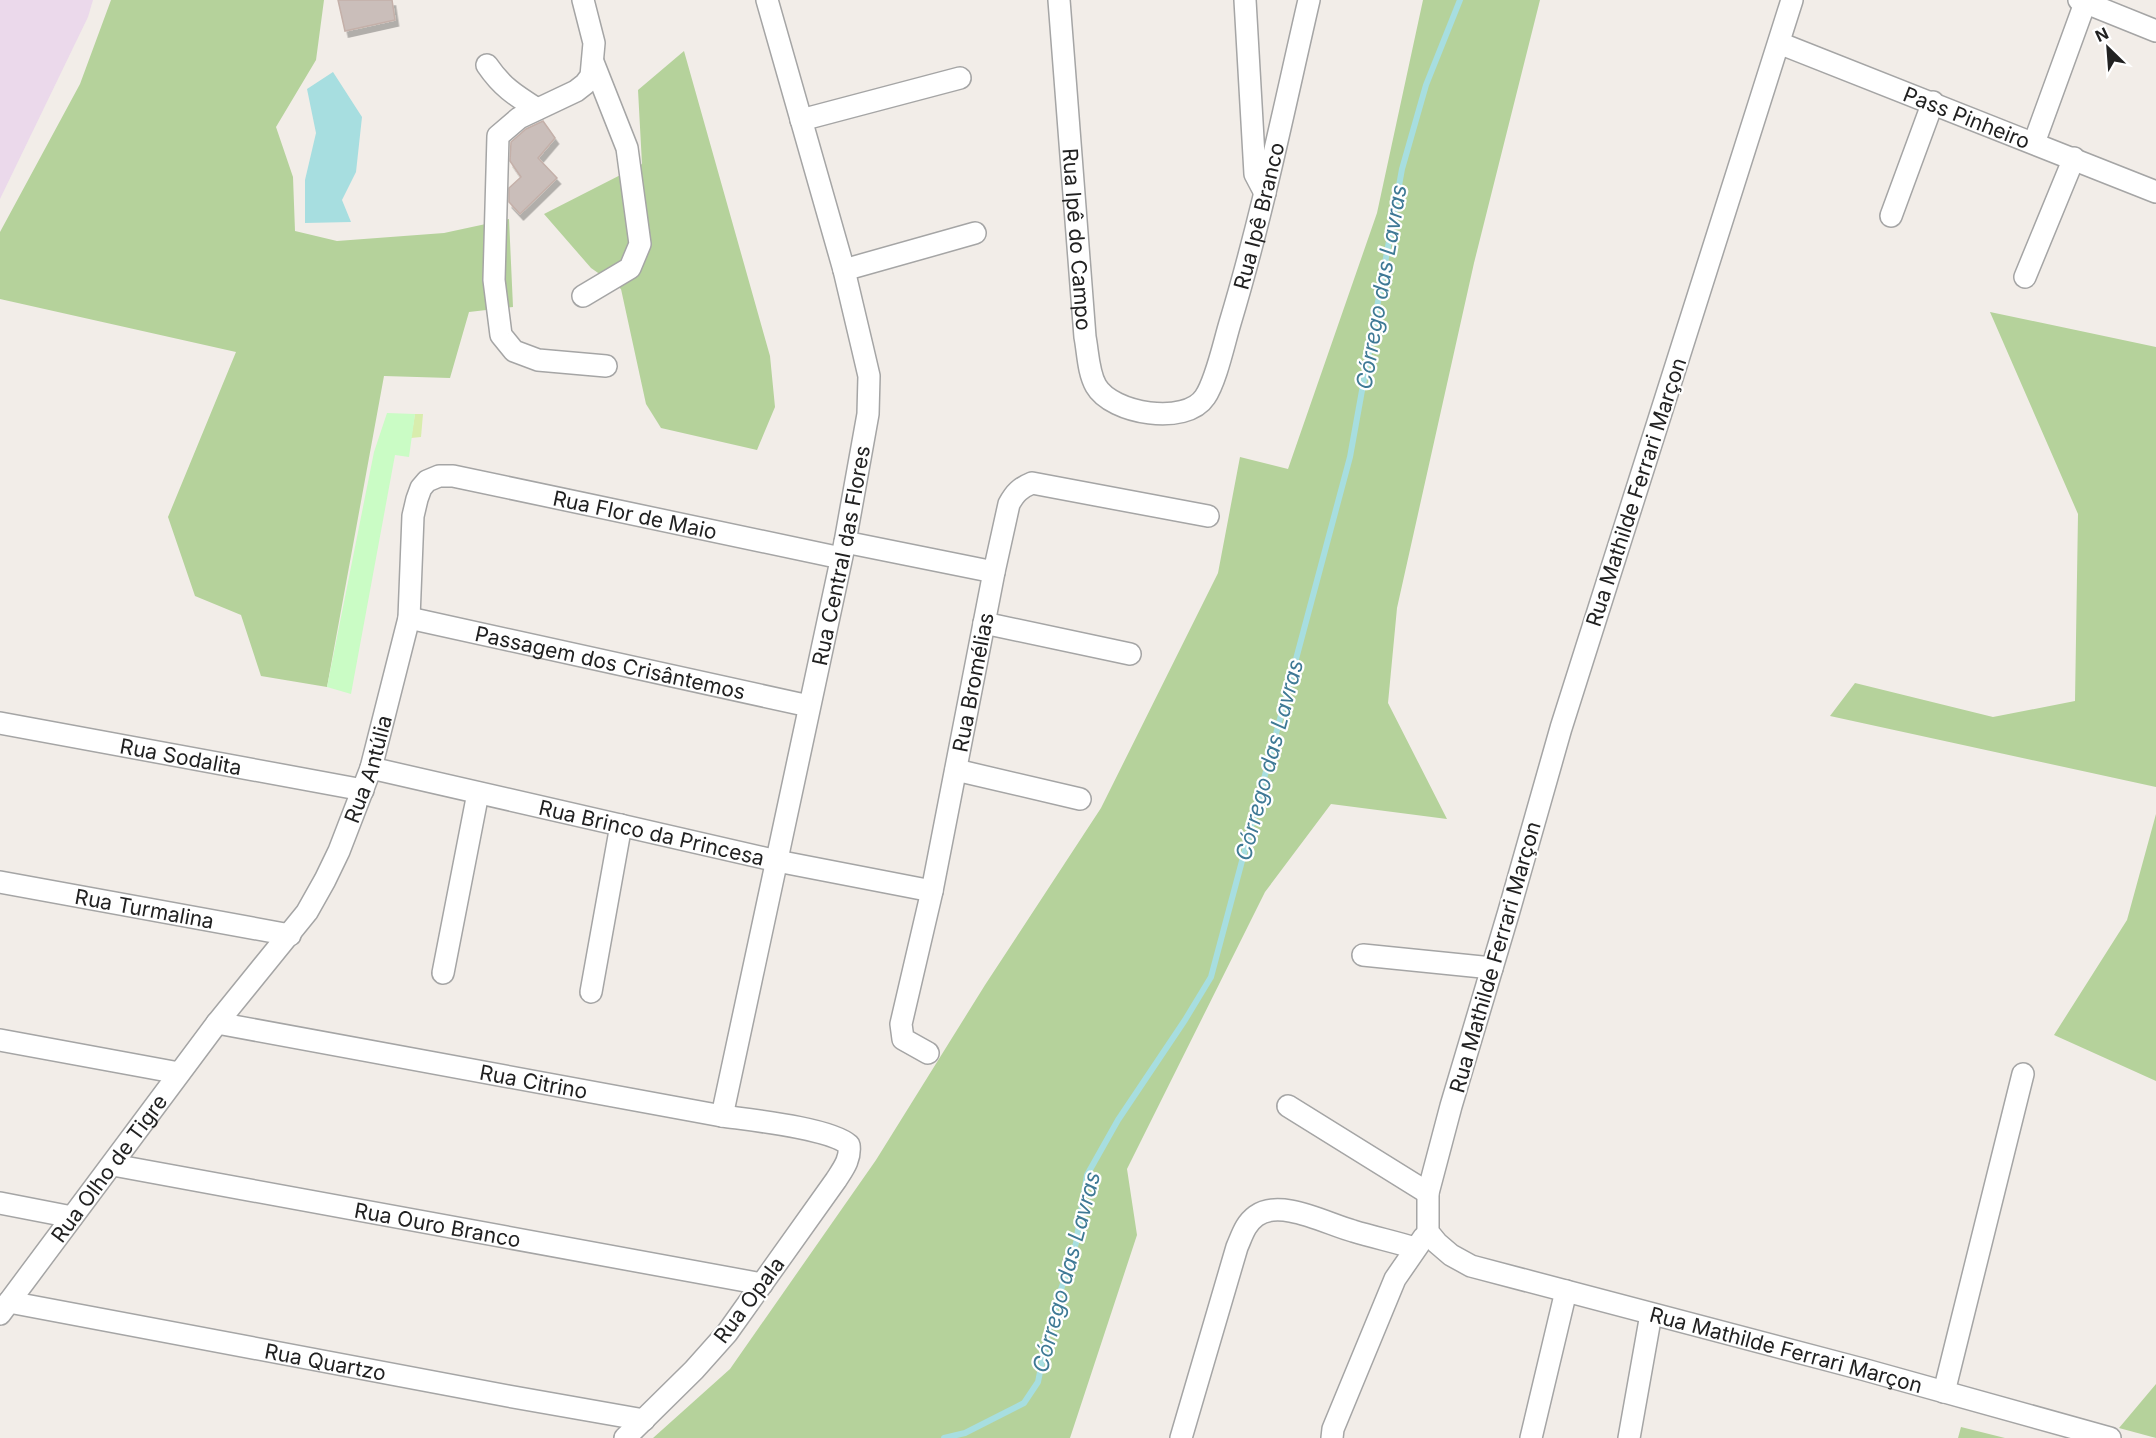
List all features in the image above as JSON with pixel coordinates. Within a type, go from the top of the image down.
[{"type":"street","points":[[583,0],[594,44],[591,76],[576,91],[519,118],[498,136],[494,280],[501,335],[514,351],[538,360],[606,366]]},
{"type":"street","name":"Rua Central das Flores","points":[[722,1116],[843,550],[868,414],[869,376],[844,270],[767,0]]},
{"type":"street","name":"Rua Ipê do Campo","points":[[1059,0],[1084,325],[1091,371],[1096,386],[1105,396],[1123,407],[1137,411],[1179,413]]},
{"type":"street","points":[[1245,0],[1255,174],[1265,193]]},
{"type":"street","name":"Rua Ipê Branco","points":[[1179,413],[1195,406],[1205,398],[1212,381],[1243,280],[1309,0]]},
{"type":"street","name":"Rua Mathilde Ferrari Marçon","points":[[1792,0],[1560,728],[1451,1106],[1428,1193],[1422,1240],[1437,1243],[1451,1255],[1471,1266],[2110,1438]]},
{"type":"street","points":[[2034,142],[2082,1],[2156,31]]},
{"type":"street","name":"Pass Pinheiro","points":[[1779,43],[2156,192]]},
{"type":"street","points":[[583,296],[630,268],[640,244],[627,148],[593,62]]},
{"type":"street","points":[[487,65],[498,82],[508,91],[537,110]]},
{"type":"street","points":[[801,120],[960,78]]},
{"type":"street","points":[[1891,216],[1933,102]]},
{"type":"street","points":[[2025,277],[2074,158]]},
{"type":"street","points":[[844,270],[975,233]]},
{"type":"street","name":"Rua Flor de Maio","points":[[427,481],[439,476],[453,476],[843,550],[994,572]]},
{"type":"street","name":"Rua Antúlia","points":[[217,1023],[307,912],[325,880],[363,790],[371,768],[409,618],[413,516],[421,488],[427,481]]},
{"type":"street","name":"Rua Bromélias","points":[[928,1053],[903,1039],[901,1024],[932,891],[994,572],[1009,504],[1014,494],[1032,483],[1208,516]]},
{"type":"street","name":"Passagem dos Crisântemos","points":[[409,618],[809,706]]},
{"type":"street","points":[[984,623],[1130,654]]},
{"type":"street","name":"Rua Sodalita","points":[[0,723],[363,790]]},
{"type":"street","name":"Rua Brinco da Princesa","points":[[371,768],[777,861],[932,891]]},
{"type":"street","points":[[956,770],[1080,799]]},
{"type":"street","points":[[443,973],[478,793]]},
{"type":"street","points":[[591,992],[621,825]]},
{"type":"street","name":"Rua Turmalina","points":[[0,882],[290,935]]},
{"type":"street","points":[[1363,955],[1492,968]]},
{"type":"street","name":"Rua Citrino","points":[[217,1023],[798,1128],[844,1141],[849,1145]]},
{"type":"street","name":"Rua Olho de Tigre","points":[[4,1308],[217,1023]]},
{"type":"street","points":[[0,1040],[179,1073]]},
{"type":"street","points":[[1944,1392],[2023,1074]]},
{"type":"street","points":[[1288,1106],[1428,1193]]},
{"type":"street","name":"Rua Opala","points":[[625,1438],[694,1370],[727,1333],[847,1163],[850,1154],[849,1145]]},
{"type":"street","name":"Rua Ouro Branco","points":[[113,1165],[762,1284]]},
{"type":"street","points":[[0,1203],[72,1217]]},
{"type":"street","points":[[1181,1438],[1237,1247],[1245,1227],[1256,1215],[1270,1210],[1288,1210],[1352,1231],[1422,1240],[1395,1279],[1333,1429],[1332,1438]]},
{"type":"street","points":[[1531,1438],[1566,1292]]},
{"type":"street","name":"Rua Quartzo","points":[[4,1308],[644,1420]]},
{"type":"street","points":[[1629,1438],[1651,1314]]},
{"type":"shaded area","points":[[0,0],[93,0],[88,17],[0,199]]},
{"type":"green space","points":[[111,0],[324,0],[316,60],[276,127],[293,177],[295,231],[337,241],[444,233],[509,219],[513,307],[469,312],[450,378],[384,376],[327,687],[261,676],[241,615],[195,596],[168,517],[236,352],[0,299],[0,232],[80,84]]},
{"type":"green space","points":[[1423,0],[1540,0],[1474,263],[1397,608],[1388,703],[1447,819],[1331,804],[1265,892],[1127,1169],[1137,1235],[1070,1438],[653,1438],[730,1369],[876,1160],[985,985],[1101,808],[1218,573],[1240,457],[1288,469],[1377,213]]},
{"type":"green space","points":[[684,51],[770,356],[775,407],[757,450],[661,428],[646,404],[621,289],[591,268],[544,214],[642,164],[638,90]]},
{"type":"green space","points":[[1990,312],[2156,347],[2156,787],[1830,716],[1855,683],[1993,717],[2075,701],[2078,514]]},
{"type":"green space","points":[[387,413],[415,414],[409,457],[395,455],[351,694],[327,687],[374,452]]},
{"type":"green space","points":[[415,414],[423,414],[421,437],[411,438]]},
{"type":"green space","points":[[2156,814],[2156,1081],[2054,1035],[2127,920]]},
{"type":"green space","points":[[2156,1384],[2156,1438],[2119,1428]]},
{"type":"green space","points":[[1961,1427],[2005,1438],[1958,1438]]},
{"type":"water","points":[[333,72],[362,117],[356,172],[342,200],[351,222],[305,223],[305,180],[316,133],[307,89]]},
{"type":"building","points":[[338,0],[392,0],[395,20],[345,31]]},
{"type":"building","points":[[543,121],[555,138],[538,158],[557,178],[520,214],[509,202],[509,188],[521,177],[510,161],[511,142],[526,129]]},
{"type":"waterway","name":"Córrego das Lavras","points":[[944,1438],[965,1433],[1024,1403],[1038,1382],[1049,1327],[1076,1243],[1087,1175],[1118,1120],[1211,977],[1350,457],[1402,169],[1426,85],[1460,0]]}]
